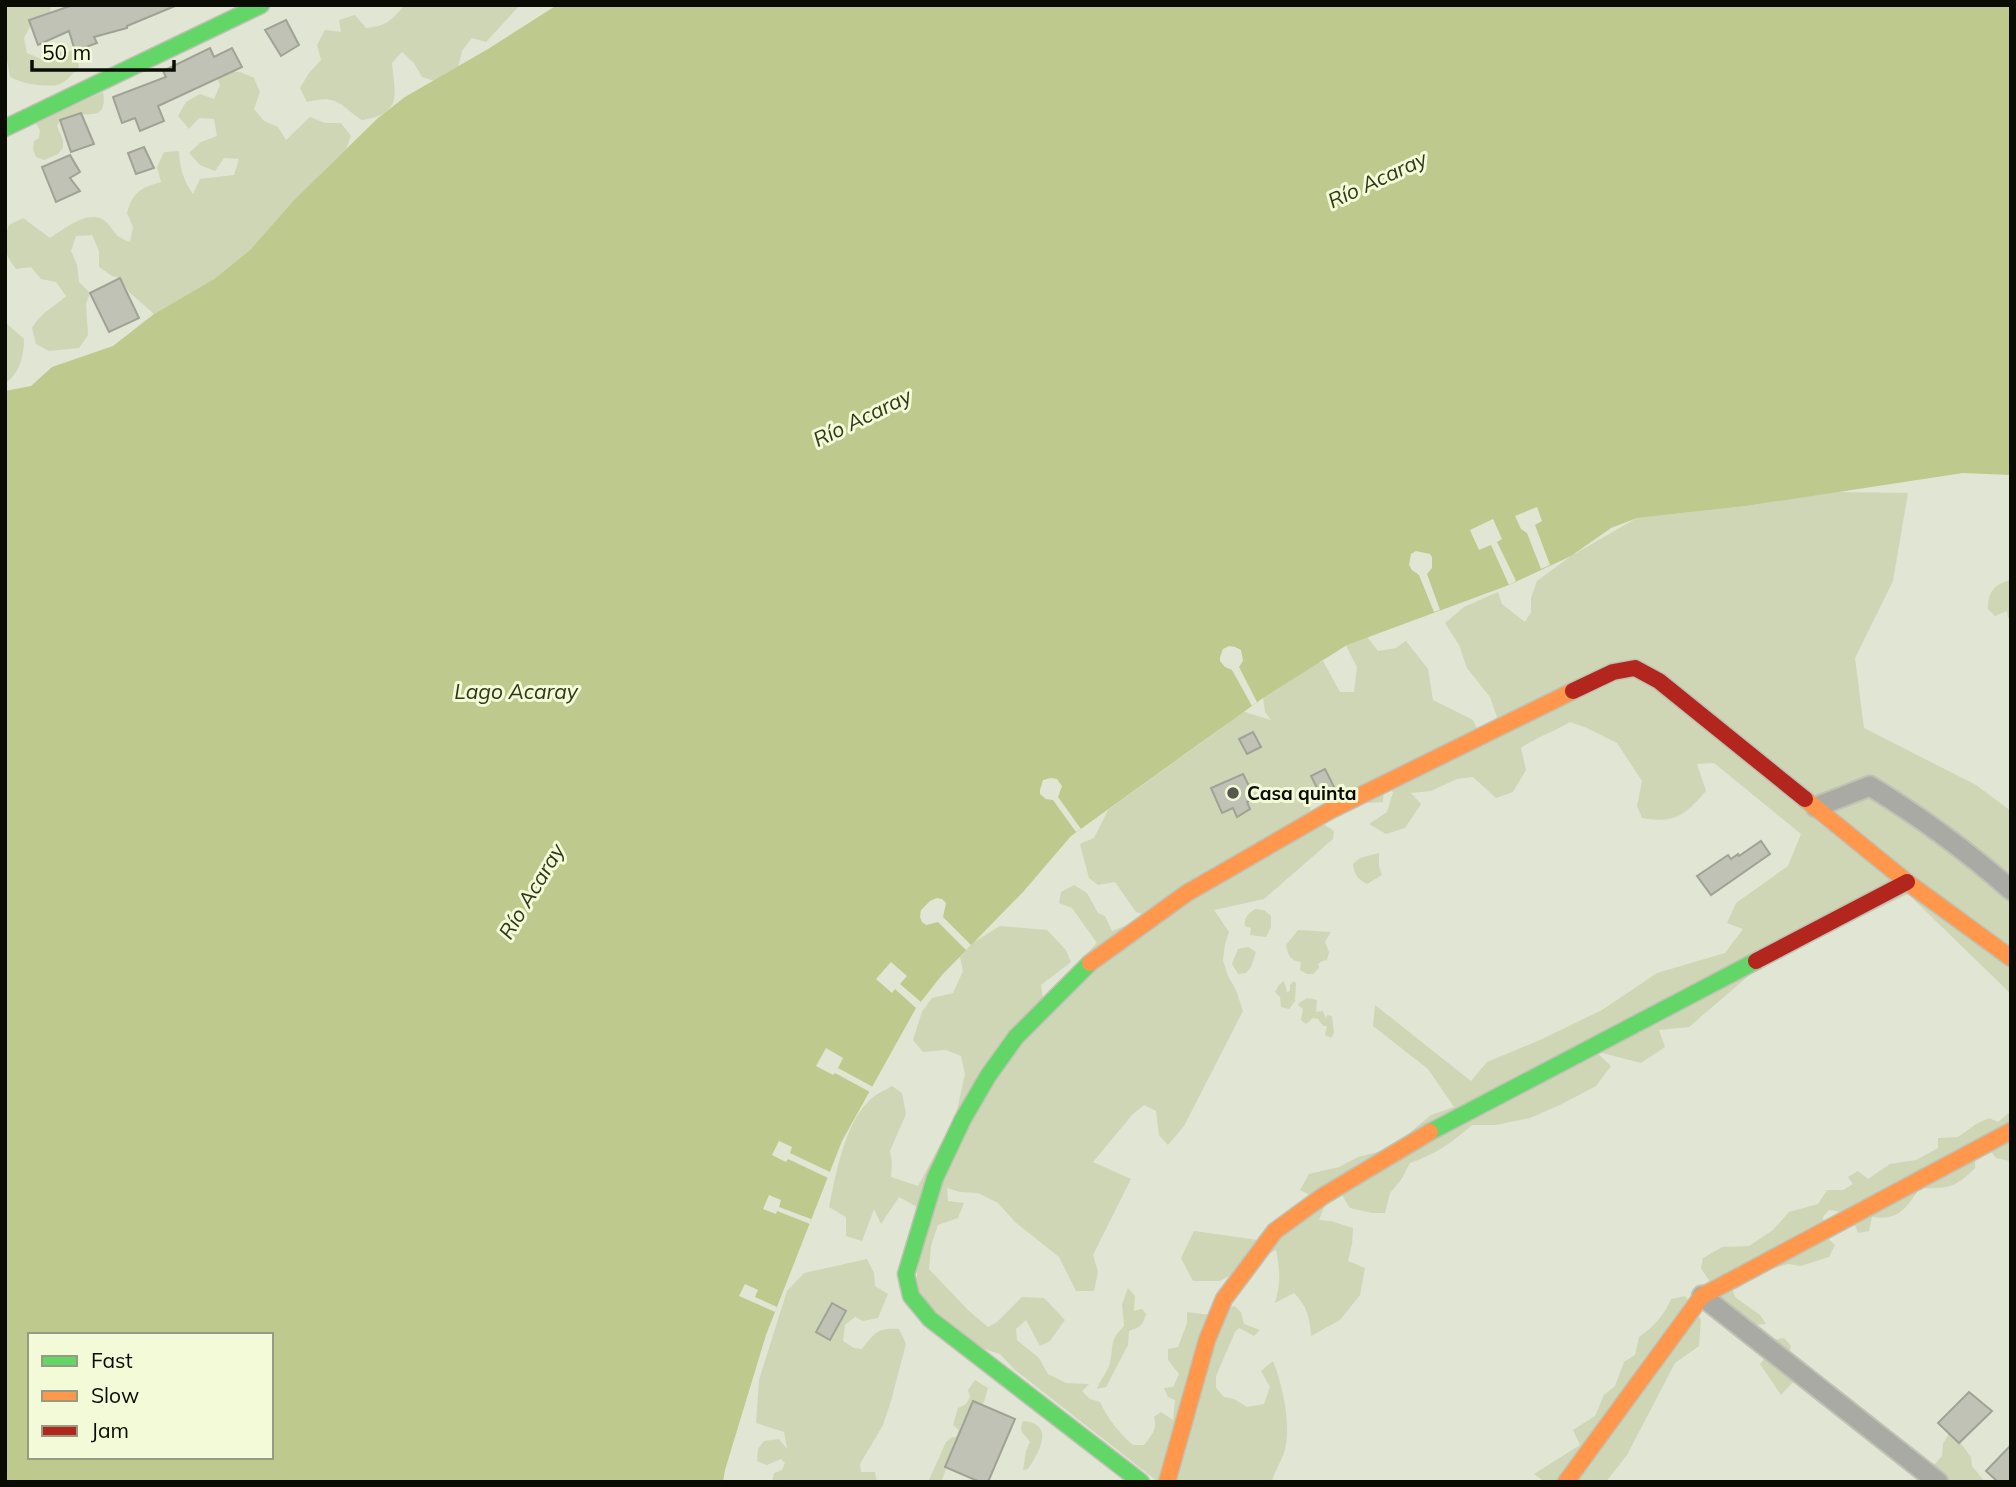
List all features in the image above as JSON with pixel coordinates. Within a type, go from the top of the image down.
[{"type":"street","points":[[5,128],[261,5]]},
{"type":"street","points":[[1141,1482],[930,1319],[911,1296],[906,1274],[935,1178],[963,1119],[988,1076],[1016,1037],[1086,966],[1187,893],[1329,811],[1613,672],[1635,668],[1659,681],[1907,882],[2011,958]]},
{"type":"street","points":[[1816,807],[1870,786],[1894,800],[2011,890]]},
{"type":"street","points":[[1167,1482],[1207,1340],[1224,1299],[1275,1231],[1323,1196],[1415,1140],[1907,882]]},
{"type":"street","points":[[1566,1482],[1702,1296],[2011,1131]]},
{"type":"street","points":[[1702,1296],[1938,1482]]},
{"type":"shaded area","points":[[5,5],[51,5],[50,13],[46,14],[47,20],[31,25],[24,38],[27,53],[41,59],[58,52],[75,51],[79,67],[65,81],[52,86],[38,85],[10,77],[5,49]]},
{"type":"shaded area","points":[[404,5],[520,5],[486,42],[472,38],[462,51],[458,67],[435,81],[422,77],[414,63],[402,52],[392,63],[394,101],[384,113],[362,120],[332,100],[307,102],[300,88],[321,60],[317,45],[325,30],[341,32],[339,20],[355,15],[366,28],[379,26],[392,19]]},
{"type":"shaded area","points":[[225,60],[235,72],[254,78],[260,92],[254,109],[264,121],[278,127],[286,140],[310,117],[325,123],[341,123],[351,136],[346,149],[294,200],[250,250],[214,279],[154,314],[129,292],[120,278],[99,267],[99,251],[92,235],[76,236],[71,251],[77,265],[79,282],[90,293],[86,304],[88,335],[79,348],[49,351],[36,344],[32,328],[43,314],[66,296],[56,282],[41,279],[31,267],[16,269],[5,248],[9,225],[23,218],[50,238],[71,224],[95,217],[103,219],[117,235],[130,242],[133,227],[127,213],[129,206],[138,192],[161,182],[157,167],[164,152],[179,151],[183,174],[193,194],[200,179],[234,175],[239,159],[224,158],[215,171],[200,165],[189,153],[201,142],[217,136],[214,119],[199,118],[189,129],[178,116],[186,102],[200,94],[214,99],[220,85],[214,71]]},
{"type":"shaded area","points":[[103,92],[104,104],[100,111],[95,114],[70,115],[63,118],[57,126],[63,140],[63,148],[58,154],[44,160],[36,157],[34,141],[39,138],[40,130],[36,123]]},
{"type":"shaded area","points":[[5,322],[24,339],[20,364],[14,375],[5,383]]},
{"type":"shaded area","points":[[1836,492],[1908,493],[1893,581],[1855,658],[1864,728],[1976,785],[2011,811],[2011,994],[1908,894],[1760,966],[1689,1027],[1659,1030],[1665,1047],[1641,1063],[1595,1051],[1611,1066],[1596,1086],[1530,1118],[1496,1125],[1472,1125],[1443,1147],[1410,1163],[1390,1193],[1385,1213],[1350,1208],[1334,1182],[1319,1220],[1353,1228],[1348,1261],[1365,1268],[1360,1295],[1340,1320],[1311,1336],[1307,1313],[1294,1293],[1275,1303],[1279,1276],[1276,1250],[1220,1281],[1193,1281],[1181,1258],[1194,1231],[1265,1241],[1320,1200],[1300,1190],[1309,1174],[1339,1167],[1358,1157],[1390,1149],[1431,1115],[1454,1107],[1428,1069],[1373,1026],[1375,1005],[1471,1081],[1487,1062],[1602,1010],[1657,973],[1725,953],[1743,929],[1727,923],[1736,903],[1788,866],[1801,834],[1714,763],[1697,764],[1706,791],[1685,812],[1663,820],[1642,818],[1637,806],[1642,781],[1617,743],[1570,722],[1521,748],[1526,770],[1513,792],[1496,798],[1473,777],[1457,779],[1431,791],[1411,793],[1421,804],[1405,828],[1386,834],[1369,824],[1387,812],[1393,792],[1384,787],[1383,802],[1359,802],[1338,790],[1312,801],[1309,814],[1334,831],[1333,839],[1264,899],[1214,910],[1229,932],[1223,960],[1243,1011],[1184,1126],[1168,1145],[1159,1135],[1156,1111],[1144,1105],[1132,1115],[1093,1162],[1131,1179],[1093,1255],[1098,1272],[1094,1291],[1076,1291],[1059,1257],[1015,1222],[998,1203],[978,1193],[947,1188],[948,1201],[964,1203],[958,1218],[938,1225],[931,1246],[929,1269],[988,1327],[997,1322],[1022,1297],[1044,1298],[1065,1320],[1050,1341],[1040,1346],[1026,1320],[1016,1329],[1017,1340],[1039,1358],[1048,1374],[1066,1383],[1089,1384],[1082,1391],[1090,1399],[1100,1402],[1114,1425],[1133,1445],[1144,1445],[1154,1429],[1154,1417],[1161,1412],[1173,1420],[1175,1400],[1168,1397],[1164,1388],[1173,1387],[1179,1374],[1168,1360],[1168,1349],[1178,1347],[1187,1323],[1187,1312],[1210,1315],[1234,1306],[1241,1312],[1244,1324],[1260,1330],[1254,1336],[1239,1328],[1235,1332],[1216,1376],[1216,1388],[1224,1397],[1234,1399],[1247,1407],[1264,1404],[1270,1387],[1261,1371],[1273,1361],[1283,1393],[1287,1439],[1272,1482],[1157,1481],[1015,1370],[1000,1354],[981,1348],[917,1296],[917,1207],[899,1197],[881,1224],[874,1209],[862,1241],[846,1236],[846,1217],[829,1207],[847,1136],[860,1111],[869,1101],[892,1086],[902,1093],[906,1114],[890,1151],[891,1177],[918,1186],[956,1115],[965,1074],[961,1056],[946,1050],[923,1052],[913,1040],[922,1012],[932,998],[953,993],[963,971],[960,957],[974,942],[1000,926],[1047,930],[1066,950],[1071,962],[1041,985],[1043,999],[1097,943],[1072,908],[1059,903],[1061,892],[1074,885],[1087,893],[1098,913],[1105,916],[1112,931],[1150,916],[1136,912],[1115,882],[1098,885],[1089,878],[1080,844],[1094,838],[1108,810],[1226,725],[1241,711],[1271,720],[1265,712],[1262,690],[1323,661],[1340,692],[1354,692],[1357,667],[1343,640],[1364,633],[1378,651],[1396,648],[1406,641],[1428,669],[1433,700],[1473,720],[1482,740],[1497,717],[1490,697],[1467,668],[1459,645],[1445,623],[1464,607],[1498,592],[1502,604],[1525,622],[1531,612],[1531,598],[1537,581],[1571,556],[1637,518],[1746,506]]},
{"type":"shaded area","points":[[2011,580],[2011,616],[2008,618],[2007,611],[1995,616],[1988,609],[1991,593],[1996,586]]},
{"type":"shaded area","points":[[1379,853],[1382,875],[1367,884],[1357,876],[1353,864],[1360,858]]},
{"type":"shaded area","points":[[1255,909],[1264,910],[1271,916],[1271,927],[1266,937],[1250,935],[1251,928],[1245,926],[1247,916]]},
{"type":"shaded area","points":[[1298,930],[1331,932],[1325,942],[1329,952],[1327,960],[1318,964],[1319,968],[1313,974],[1300,970],[1301,962],[1292,959],[1288,952],[1286,945]]},
{"type":"shaded area","points":[[1248,947],[1256,952],[1251,967],[1246,973],[1238,974],[1232,964],[1238,949]]},
{"type":"shaded area","points":[[1284,981],[1287,992],[1294,981],[1296,983],[1295,1001],[1289,1009],[1281,1007],[1280,997],[1275,992]]},
{"type":"shaded area","points":[[1307,998],[1317,1000],[1316,1012],[1323,1011],[1326,1019],[1327,1015],[1332,1016],[1334,1033],[1331,1038],[1325,1035],[1327,1026],[1323,1026],[1318,1019],[1313,1018],[1306,1024],[1301,1020],[1303,1009],[1298,1005]]},
{"type":"shaded area","points":[[2011,1111],[2010,1161],[1996,1158],[1987,1147],[1975,1148],[1975,1168],[1962,1180],[1951,1186],[1920,1188],[1901,1212],[1889,1217],[1872,1217],[1869,1231],[1858,1233],[1848,1216],[1829,1210],[1823,1217],[1825,1235],[1835,1245],[1829,1257],[1801,1266],[1788,1264],[1730,1282],[1735,1297],[1760,1315],[1766,1324],[1739,1326],[1701,1268],[1703,1258],[1722,1247],[1749,1246],[1773,1230],[1789,1212],[1818,1204],[1827,1190],[1843,1190],[1853,1184],[1848,1177],[1858,1171],[1868,1179],[1890,1164],[1916,1160],[1938,1148],[1938,1138],[1958,1137],[1989,1118],[1998,1122]]},
{"type":"shaded area","points":[[867,1259],[874,1273],[875,1286],[888,1294],[878,1318],[863,1321],[855,1317],[845,1325],[843,1341],[854,1348],[862,1349],[877,1332],[899,1329],[906,1344],[883,1425],[860,1464],[861,1472],[875,1472],[877,1482],[772,1482],[774,1473],[782,1470],[785,1463],[781,1459],[767,1465],[757,1461],[758,1449],[764,1441],[779,1439],[787,1449],[784,1432],[756,1423],[759,1380],[787,1291],[804,1273]]},
{"type":"shaded area","points":[[1128,1288],[1135,1296],[1134,1311],[1142,1309],[1146,1314],[1145,1318],[1141,1325],[1129,1331],[1128,1345],[1106,1387],[1097,1389],[1109,1366],[1114,1339],[1124,1326],[1122,1304]]},
{"type":"shaded area","points":[[1685,1296],[1701,1320],[1699,1346],[1675,1363],[1627,1455],[1606,1482],[1545,1482],[1534,1474],[1580,1445],[1573,1430],[1595,1416],[1604,1395],[1615,1386],[1624,1362],[1635,1355],[1639,1337],[1658,1320],[1671,1299]]},
{"type":"shaded area","points":[[1784,1338],[1791,1346],[1789,1353],[1796,1379],[1781,1395],[1760,1364],[1774,1348],[1773,1340]]},
{"type":"shaded area","points":[[975,1380],[988,1388],[984,1402],[981,1405],[973,1402],[945,1466],[941,1482],[928,1482],[946,1442],[956,1437],[959,1430],[953,1425],[958,1408],[966,1404],[970,1397],[968,1390]]},
{"type":"shaded area","points":[[1023,1421],[1039,1427],[1042,1440],[1028,1469],[1023,1470],[1030,1442],[1021,1430]]},
{"type":"shaded area","points":[[1951,1430],[1971,1457],[1972,1466],[1985,1482],[1933,1482],[1937,1479],[1934,1465],[1942,1456],[1943,1444]]},
{"type":"water","name":"Lago Acaray","points":[[557,5],[2011,5],[2011,475],[1963,473],[1746,506],[1637,518],[1611,528],[1571,556],[1509,585],[1347,645],[1263,698],[1071,836],[1023,892],[942,975],[916,1008],[842,1141],[766,1335],[723,1482],[5,1482],[5,391],[31,386],[52,367],[113,346],[154,314],[214,279],[250,250],[294,200],[378,118],[405,97]]},
{"type":"pier","points":[[1537,507],[1542,521],[1535,525],[1550,565],[1541,569],[1527,533],[1521,529],[1515,516]]},
{"type":"pier","points":[[1493,519],[1502,539],[1497,542],[1516,581],[1509,585],[1491,545],[1479,550],[1470,530]]},
{"type":"pier","points":[[1416,551],[1430,554],[1432,557],[1432,568],[1427,574],[1440,610],[1434,612],[1419,575],[1409,565],[1411,554]]},
{"type":"pier","points":[[1229,646],[1241,650],[1243,661],[1239,667],[1257,702],[1252,706],[1232,670],[1220,661],[1223,649]]},
{"type":"pier","points":[[1057,779],[1062,786],[1058,797],[1081,829],[1076,832],[1053,800],[1040,794],[1043,780]]},
{"type":"pier","points":[[937,898],[946,903],[943,917],[971,945],[966,950],[938,922],[926,925],[922,922],[921,910]]},
{"type":"pier","points":[[891,962],[907,976],[900,984],[921,1002],[916,1008],[895,989],[892,993],[876,979]]},
{"type":"pier","points":[[826,1048],[843,1058],[838,1068],[873,1087],[870,1092],[816,1066]]},
{"type":"pier","points":[[779,1141],[792,1147],[790,1153],[830,1172],[828,1178],[788,1159],[786,1162],[772,1155]]},
{"type":"pier","points":[[769,1195],[781,1200],[779,1207],[811,1219],[810,1224],[777,1211],[776,1214],[763,1209]]},
{"type":"pier","points":[[745,1284],[758,1290],[755,1297],[777,1307],[775,1312],[739,1296]]},
{"type":"building","points":[[73,5],[175,6],[127,28],[94,37],[97,43],[75,51],[69,31],[38,45],[29,20]]},
{"type":"building","points":[[286,20],[299,45],[281,56],[265,30]]},
{"type":"building","points":[[210,48],[214,57],[232,48],[242,67],[158,106],[164,121],[140,131],[135,118],[122,123],[113,97],[166,77],[163,71]]},
{"type":"building","points":[[81,113],[94,144],[71,152],[60,120]]},
{"type":"building","points":[[144,147],[154,168],[136,174],[128,153]]},
{"type":"building","points":[[70,155],[80,172],[70,178],[80,191],[56,202],[42,167]]},
{"type":"building","points":[[120,278],[139,318],[109,332],[90,293]]},
{"type":"building","points":[[1253,732],[1261,747],[1247,754],[1239,739]]},
{"type":"building","points":[[1325,769],[1335,789],[1321,796],[1311,776]]},
{"type":"building","name":"Casa quinta","points":[[1243,774],[1255,798],[1247,802],[1250,809],[1237,817],[1233,808],[1222,813],[1211,788]]},
{"type":"building","points":[[1761,841],[1770,854],[1711,895],[1697,876],[1728,855],[1731,859],[1738,854],[1739,856]]},
{"type":"building","points":[[832,1303],[846,1311],[830,1340],[816,1332]]},
{"type":"building","points":[[1969,1392],[1992,1411],[1959,1443],[1938,1423]]},
{"type":"building","points":[[973,1401],[1015,1419],[988,1482],[980,1482],[945,1467]]},
{"type":"building","points":[[2011,1445],[2011,1482],[1998,1482],[1986,1471]]},
{"type":"traffic: fast","points":[[5,128],[261,5]]},
{"type":"traffic: fast","points":[[1430,1132],[1756,961]]},
{"type":"traffic: fast","points":[[1090,963],[1016,1037],[988,1076],[963,1119],[935,1178],[906,1274],[911,1296],[930,1319],[1141,1482]]},
{"type":"traffic: slow","points":[[1090,963],[1187,893],[1329,811],[1573,691]]},
{"type":"traffic: slow","points":[[1805,799],[1907,882],[2011,958]]},
{"type":"traffic: slow","points":[[1566,1482],[1702,1296],[2011,1131]]},
{"type":"traffic: slow","points":[[1167,1482],[1207,1340],[1224,1299],[1275,1231],[1323,1196],[1430,1132]]},
{"type":"traffic: jam","points":[[1573,691],[1613,672],[1635,668],[1659,681],[1805,799]]},
{"type":"traffic: jam","points":[[1756,961],[1907,882]]},
{"type":"place","name":"Casa quinta","points":[[1233,793]]},
{"type":"water label","name":"Río Acaray","points":[[1377,179]]},
{"type":"water label","name":"Río Acaray","points":[[862,417]]},
{"type":"water label","name":"Río Acaray","points":[[531,891]]}]
